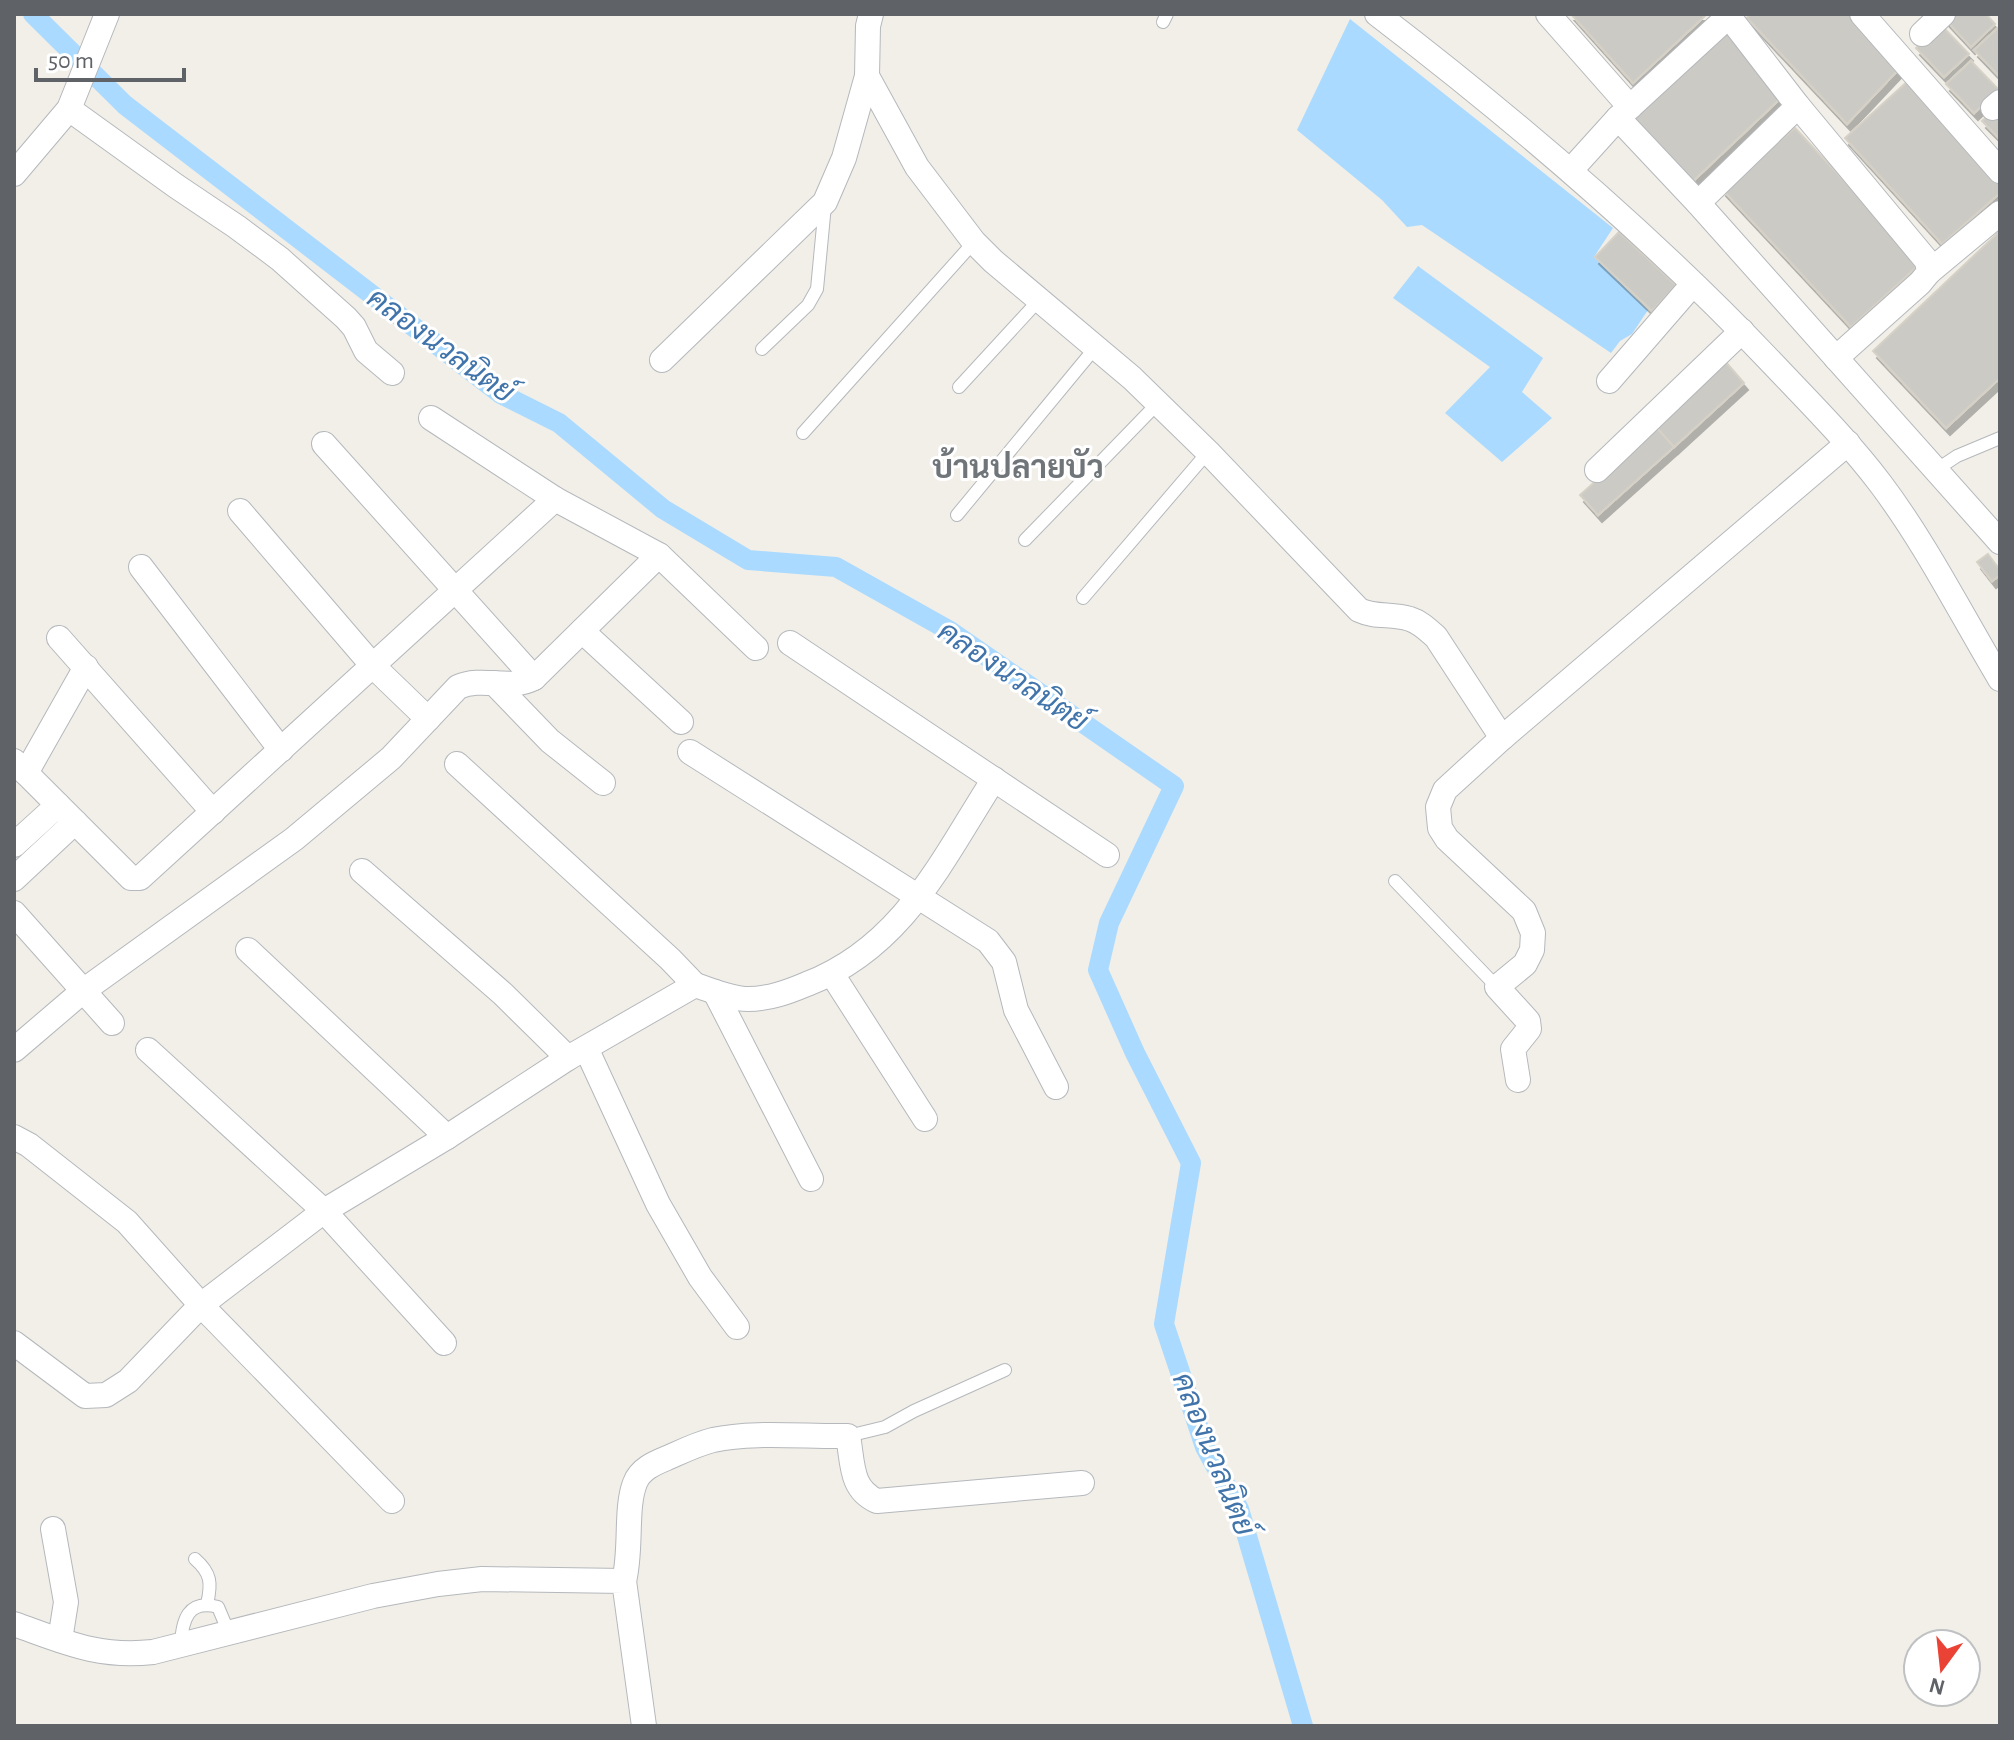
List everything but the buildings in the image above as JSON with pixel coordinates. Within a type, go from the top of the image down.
[{"type":"street","points":[[14,174],[72,101],[107,14]]},
{"type":"street","points":[[662,360],[825,202],[844,158],[867,76],[871,14]]},
{"type":"street","points":[[1377,14],[1469,84],[1571,170],[1742,331],[1848,443],[1903,514],[2000,679]]},
{"type":"street","points":[[1548,14],[1698,203],[2000,542]]},
{"type":"street","points":[[1862,14],[2000,171]]},
{"type":"street","points":[[1922,34],[1943,14]]},
{"type":"street","points":[[1571,170],[1624,113],[1729,15],[1798,106],[1927,261],[1929,272]]},
{"type":"street","points":[[867,76],[917,167],[974,242],[1158,403],[1359,610],[1372,616],[1409,618],[1422,624],[1436,637],[1502,738]]},
{"type":"street","points":[[72,101],[280,259],[346,318],[366,351],[392,373]]},
{"type":"street","points":[[1698,203],[1798,106]]},
{"type":"street","points":[[1836,358],[1929,272],[2000,213]]},
{"type":"street","points":[[1609,381],[1693,284]]},
{"type":"street","points":[[1597,470],[1742,331]]},
{"type":"street","points":[[431,418],[555,499],[659,555],[756,648]]},
{"type":"street","points":[[1518,1080],[1513,1049],[1529,1029],[1528,1021],[1497,987],[1525,964],[1532,950],[1533,933],[1524,911],[1447,839],[1440,828],[1438,807],[1445,790],[1848,443]]},
{"type":"street","points":[[324,444],[534,678]]},
{"type":"street","points":[[86,667],[20,767],[131,878],[140,878],[555,499]]},
{"type":"street","points":[[240,511],[373,666],[428,719]]},
{"type":"street","points":[[14,1050],[83,991],[294,839],[391,758],[458,687],[470,682],[522,684],[534,678],[659,555]]},
{"type":"street","points":[[141,567],[281,750]]},
{"type":"street","points":[[582,631],[681,722]]},
{"type":"street","points":[[59,638],[213,812]]},
{"type":"street","points":[[790,643],[1107,855]]},
{"type":"street","points":[[494,683],[550,741],[603,783]]},
{"type":"street","points":[[690,752],[988,941],[1004,962],[1016,1010],[1056,1087]]},
{"type":"street","points":[[457,764],[705,988],[811,1179]]},
{"type":"street","points":[[14,1343],[85,1396],[106,1395],[128,1381],[201,1305],[324,1211],[577,1053],[705,988],[746,999],[781,994],[832,974],[870,950],[897,924],[919,895],[994,779]]},
{"type":"street","points":[[14,845],[58,805]]},
{"type":"street","points":[[14,879],[75,822]]},
{"type":"street","points":[[362,871],[503,994],[577,1053],[700,1277],[737,1327]]},
{"type":"street","points":[[14,913],[112,1023]]},
{"type":"street","points":[[248,950],[447,1137]]},
{"type":"street","points":[[832,974],[925,1119]]},
{"type":"street","points":[[148,1050],[324,1211],[444,1343]]},
{"type":"street","points":[[14,1137],[29,1145],[127,1222],[201,1305],[392,1501]]},
{"type":"street","points":[[644,1726],[624,1581],[629,1563],[635,1481],[653,1464],[716,1440],[848,1436],[858,1489],[877,1501],[1082,1483]]},
{"type":"street","points":[[53,1529],[66,1602],[60,1640]]},
{"type":"street","points":[[14,1624],[92,1651],[113,1654],[153,1652],[373,1596],[438,1584],[482,1579],[624,1581]]},
{"type":"lane","points":[[762,349],[808,305],[817,289],[825,202]]},
{"type":"lane","points":[[803,433],[974,242]]},
{"type":"lane","points":[[959,387],[1039,300]]},
{"type":"lane","points":[[957,515],[1095,348]]},
{"type":"lane","points":[[1025,540],[1158,403]]},
{"type":"lane","points":[[1936,470],[1957,456],[2000,438]]},
{"type":"lane","points":[[1083,598],[1208,452]]},
{"type":"lane","points":[[1395,881],[1497,987]]},
{"type":"lane","points":[[848,1436],[885,1427],[1005,1370]]},
{"type":"lane","points":[[195,1559],[206,1569],[209,1579],[207,1604]]},
{"type":"lane","points":[[181,1645],[185,1617],[194,1608],[207,1604],[218,1607],[229,1633]]},
{"type":"water","points":[[1350,19],[1613,228],[1594,257],[1648,310],[1632,334],[1620,341],[1611,353],[1422,225],[1407,227],[1382,200],[1297,130]]},
{"type":"water","points":[[1418,266],[1543,358],[1522,392],[1552,418],[1502,462],[1445,413],[1490,367],[1393,298]]},
{"type":"waterway","name":"คลองนวลนิตย์","points":[[33,14],[125,105],[501,394],[559,423],[663,509],[748,560],[836,567],[950,631],[1174,786],[1109,923],[1098,970],[1135,1053],[1191,1163],[1164,1324],[1205,1447],[1239,1509],[1303,1726]]},
{"type":"district","name":"บ้านปลายบัว","points":[[1018,467]]}]
